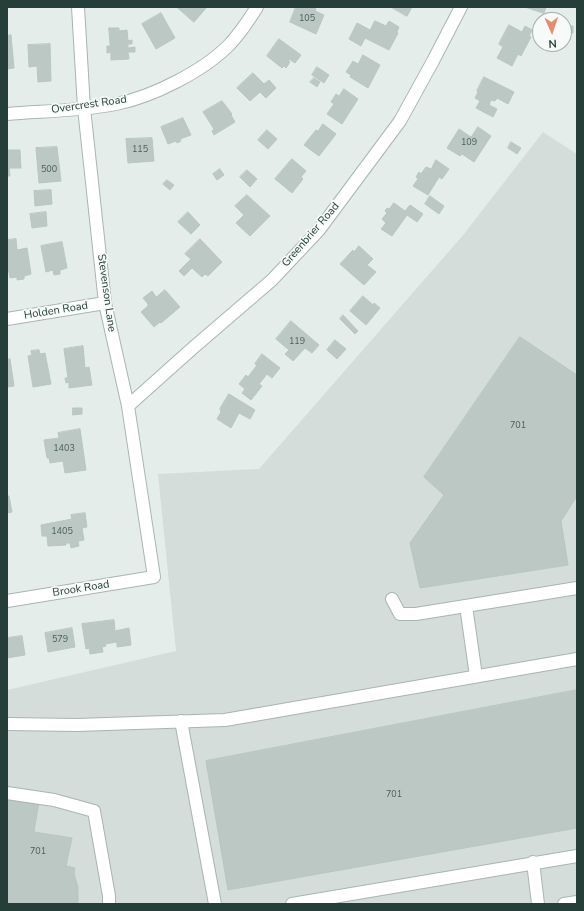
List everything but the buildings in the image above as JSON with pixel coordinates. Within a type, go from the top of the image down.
[{"type":"street","name":"Stevenson Lane","points":[[78,7],[84,108],[105,303],[128,406],[154,577]]},
{"type":"street","name":"Overcrest Road","points":[[7,114],[117,104],[147,96],[184,78],[207,63],[230,44],[247,23],[256,7]]},
{"type":"street","name":"Greenbrier Road","points":[[128,406],[272,280],[318,230],[400,121],[461,7]]},
{"type":"street","name":"Holden Road","points":[[7,319],[105,303]]},
{"type":"street","name":"Brook Road","points":[[7,601],[154,577]]},
{"type":"street","points":[[392,600],[400,614],[416,614],[577,588]]},
{"type":"street","points":[[466,606],[476,676]]},
{"type":"street","points":[[7,724],[77,725],[225,720],[577,658]]},
{"type":"street","points":[[181,721],[215,904]]},
{"type":"street","points":[[7,793],[54,800],[94,811],[109,896],[109,904]]},
{"type":"street","points":[[292,904],[335,900],[533,862],[577,856]]},
{"type":"street","points":[[533,862],[538,904]]},
{"type":"street","points":[[564,904],[577,902]]},
{"type":"shaded area","points":[[543,132],[577,154],[577,904],[7,904],[7,690],[176,651],[158,474],[259,469],[464,234]]}]
